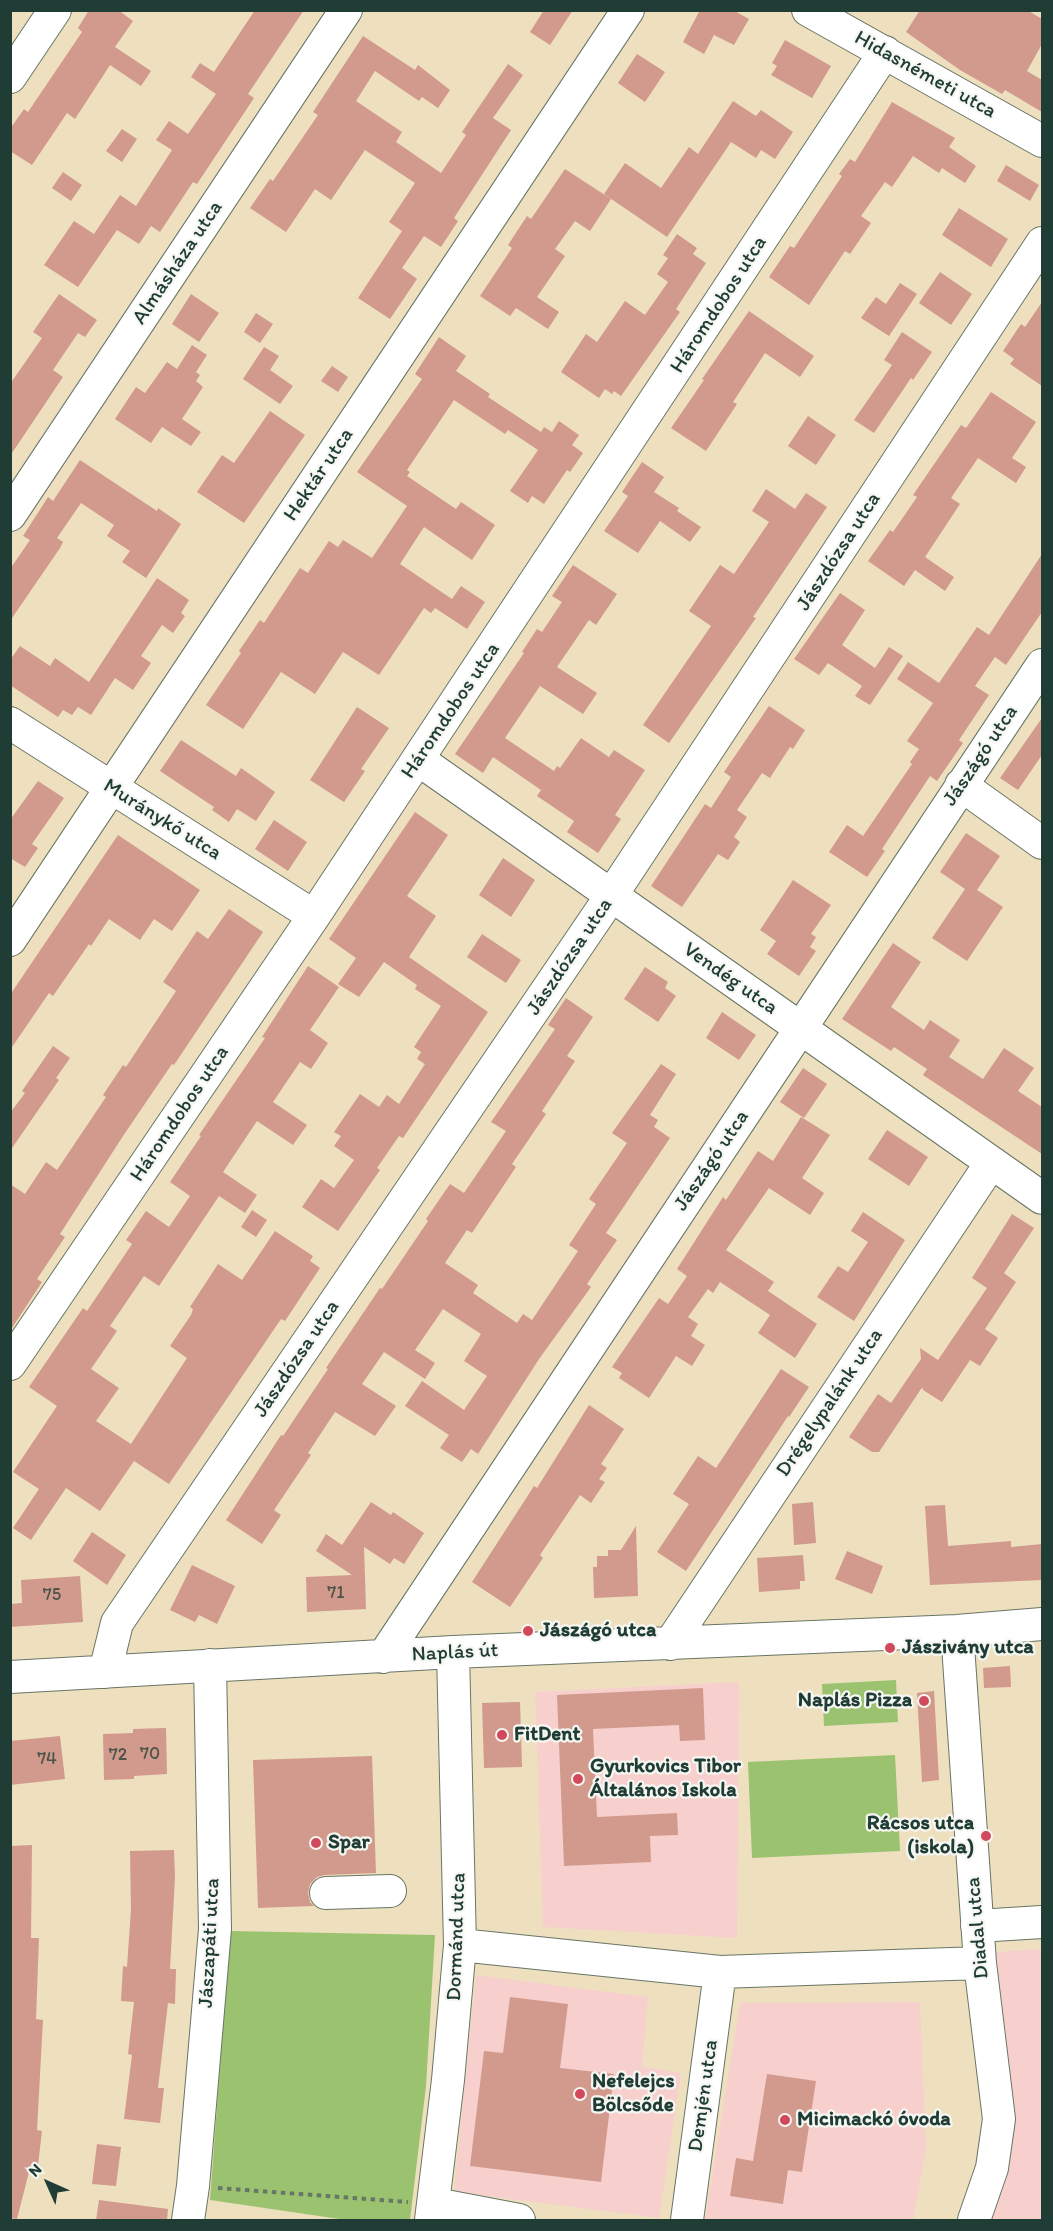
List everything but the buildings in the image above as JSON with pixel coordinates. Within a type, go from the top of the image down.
[{"type":"street","points":[[10,77],[55,10]]},
{"type":"street","name":"Almásháza utca","points":[[10,515],[346,10]]},
{"type":"street","name":"Hektár utca","points":[[10,940],[628,10]]},
{"type":"street","name":"Hidasnémeti utca","points":[[808,10],[1042,141]]},
{"type":"street","name":"Háromdobos utca","points":[[10,1364],[419,760],[885,52]]},
{"type":"street","name":"Jászdózsa utca","points":[[105,1672],[117,1623],[611,896],[1042,243]]},
{"type":"street","name":"Jászágó utca","points":[[383,1657],[1042,664]]},
{"type":"street","name":"Muránykő utca","points":[[10,723],[314,916]]},
{"type":"street","name":"Vendég utca","points":[[419,760],[1042,1198]]},
{"type":"street","points":[[962,785],[1042,843]]},
{"type":"street","name":"Drégelypalánk utca","points":[[670,1644],[991,1163]]},
{"type":"street","name":"Naplás út","points":[[10,1677],[453,1652],[957,1631],[1042,1624]]},
{"type":"street","name":"Diadal utca","points":[[957,1631],[980,1963],[999,2119],[992,2168],[974,2220]]},
{"type":"street","name":"Dormánd utca","points":[[433,2212],[460,1945],[453,1652]]},
{"type":"street","name":"Jászapáti utca","points":[[188,2220],[193,2187],[214,1929],[210,1665]]},
{"type":"street","points":[[326,1893],[390,1891]]},
{"type":"street","points":[[977,1926],[1042,1922]]},
{"type":"street","points":[[460,1945],[720,1972],[980,1963]]},
{"type":"street","name":"Demjén utca","points":[[687,2220],[720,1972]]},
{"type":"street","points":[[433,2212],[519,2220]]},
{"type":"path","points":[[193,2187],[433,2212]]},
{"type":"shaded area","points":[[739,1682],[737,1938],[543,1927],[535,1692]]},
{"type":"shaded area","points":[[1042,1949],[1042,2220],[991,2220],[1012,2148],[996,1952]]},
{"type":"shaded area","points":[[476,1975],[648,1997],[642,2067],[681,2073],[659,2218],[454,2192]]},
{"type":"shaded area","points":[[920,2002],[926,2149],[913,2220],[705,2220],[740,2003]]},
{"type":"green space","points":[[896,1680],[898,1722],[824,1726],[822,1684]]},
{"type":"green space","points":[[895,1755],[900,1851],[752,1858],[748,1762]]},
{"type":"green space","points":[[230,1931],[435,1935],[426,2086],[410,2220],[346,2220],[210,2200]]},
{"type":"place","name":"Jászágó utca","points":[[528,1631]]},
{"type":"place","name":"Jászivány utca","points":[[890,1648]]},
{"type":"place","name":"Naplás Pizza","points":[[924,1701]]},
{"type":"place","name":"FitDent","points":[[502,1735]]},
{"type":"place","name":"Gyurkovics Tibor Általános Iskola","points":[[578,1779]]},
{"type":"place","name":"Rácsos utca (iskola)","points":[[986,1836]]},
{"type":"place","name":"Spar","points":[[316,1843]]},
{"type":"place","name":"Nefelejcs Bölcsőde","points":[[580,2094]]},
{"type":"place","name":"Micimackó óvoda","points":[[785,2120]]}]
